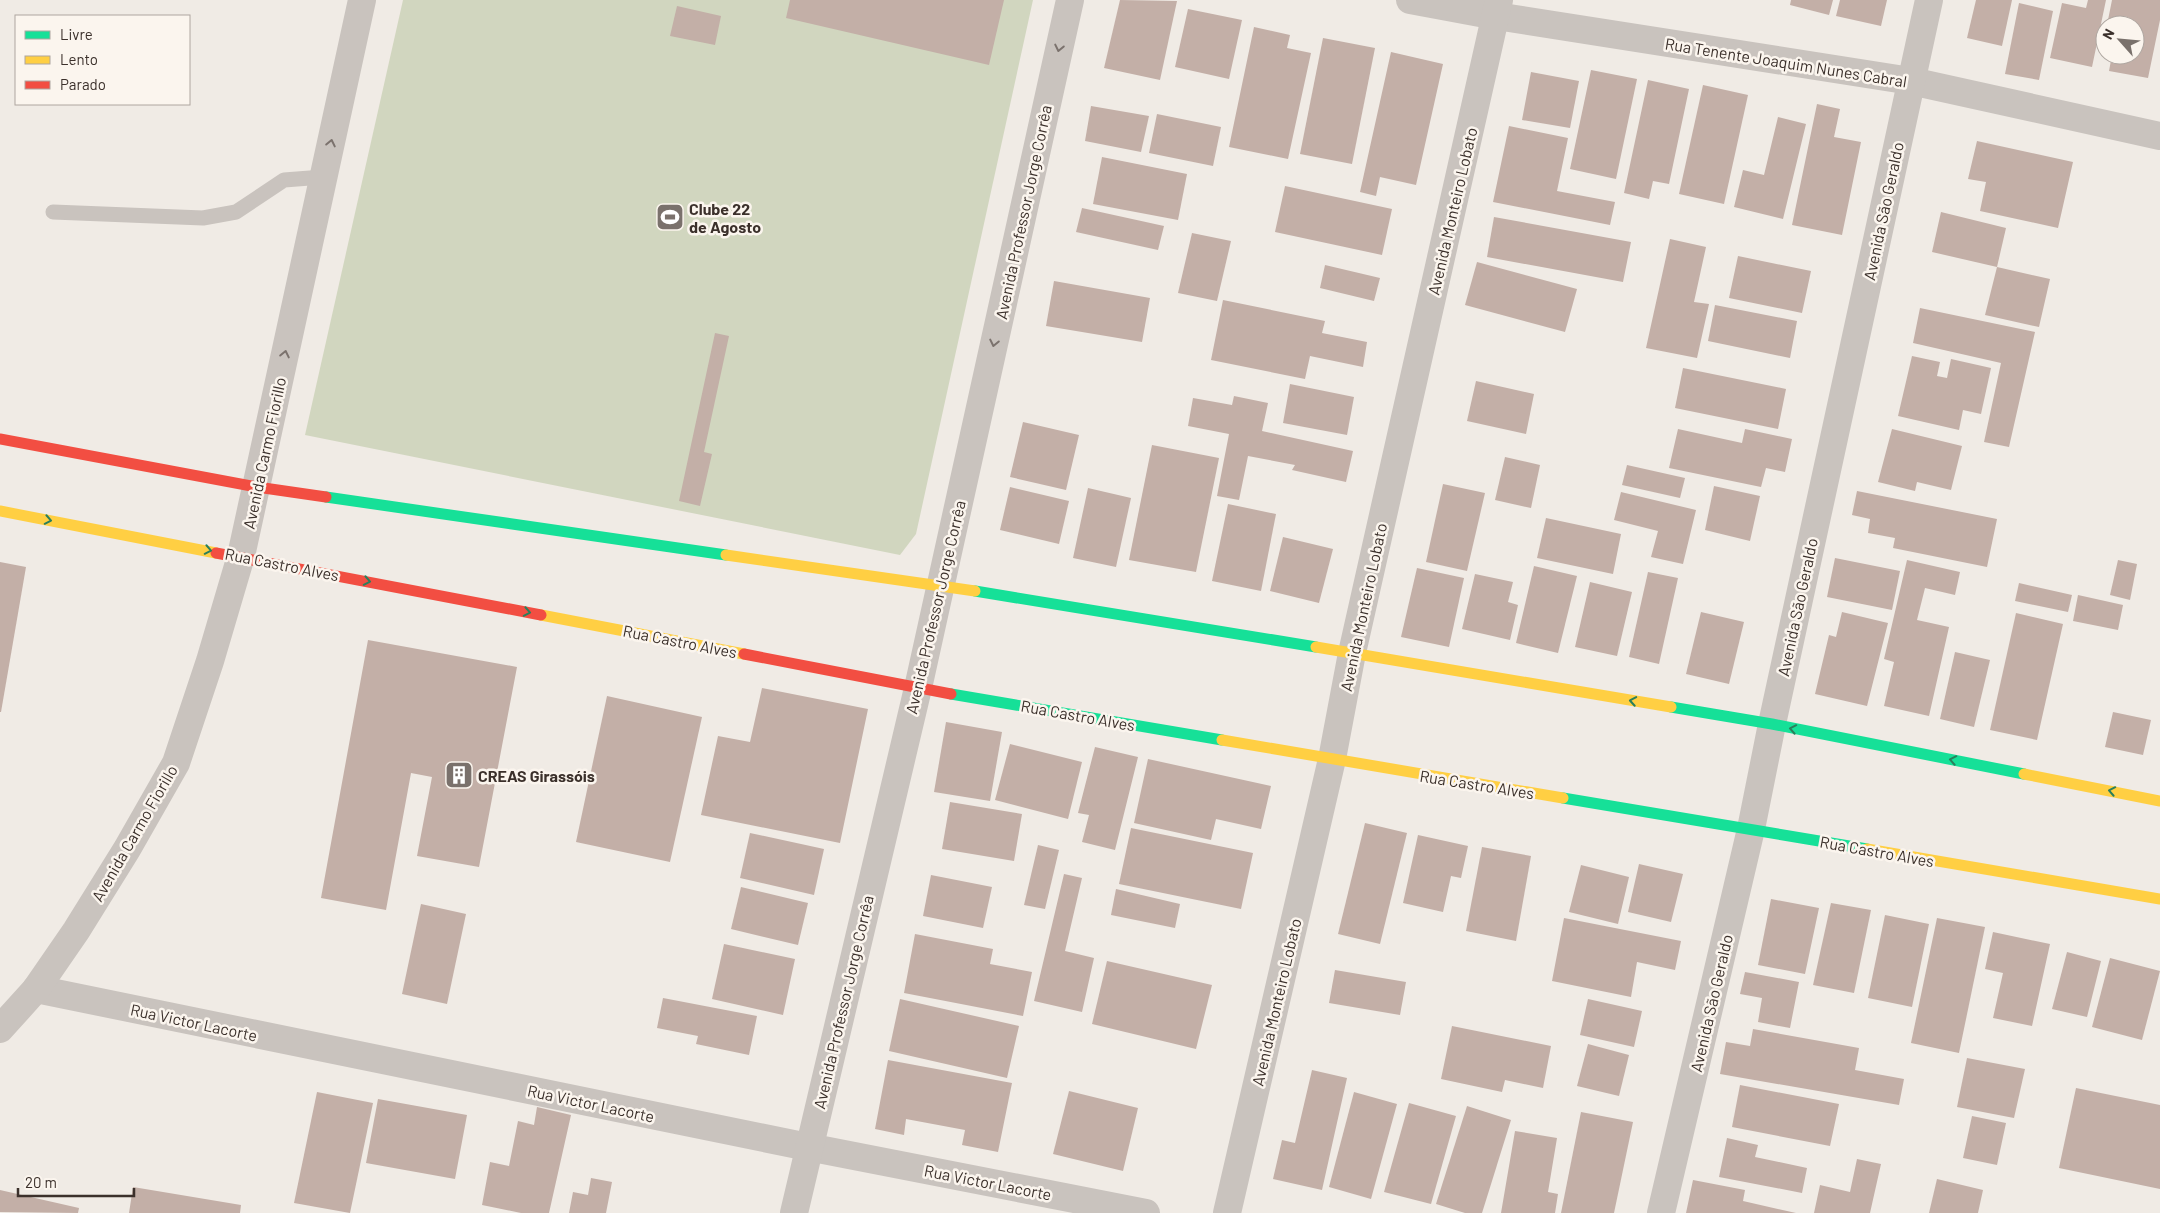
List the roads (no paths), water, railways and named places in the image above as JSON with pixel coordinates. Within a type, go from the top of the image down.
[{"type":"main road","points":[[0,438],[257,487],[1045,601],[1772,724],[2160,801]]},
{"type":"main road","name":"Rua Castro Alves","points":[[0,511],[918,688],[2160,899]]},
{"type":"street","name":"Avenida Carmo Fiorillo","points":[[0,1029],[36,989],[76,931],[127,849],[176,763],[210,661],[241,556],[362,0]]},
{"type":"street","name":"Avenida Professor Jorge Corrêa","points":[[794,1213],[808,1147],[918,688],[1070,0]]},
{"type":"street","name":"Rua Tenente Joaquim Nunes Cabral","points":[[1410,0],[1498,8],[1911,81],[2160,136]]},
{"type":"street","name":"Avenida São Geraldo","points":[[1661,1213],[1751,829],[1772,724],[1929,0]]},
{"type":"street","name":"Avenida Monteiro Lobato","points":[[1227,1213],[1332,759],[1352,653],[1498,8]]},
{"type":"street","name":"Rua Victor Lacorte","points":[[36,989],[808,1147],[1146,1213]]},
{"type":"lane","points":[[53,212],[203,218],[236,212],[284,180],[323,177]]},
{"type":"place","name":"Clube 22 de Agosto","points":[[670,217]]},
{"type":"place","name":"CREAS Girassóis","points":[[459,775]]}]
